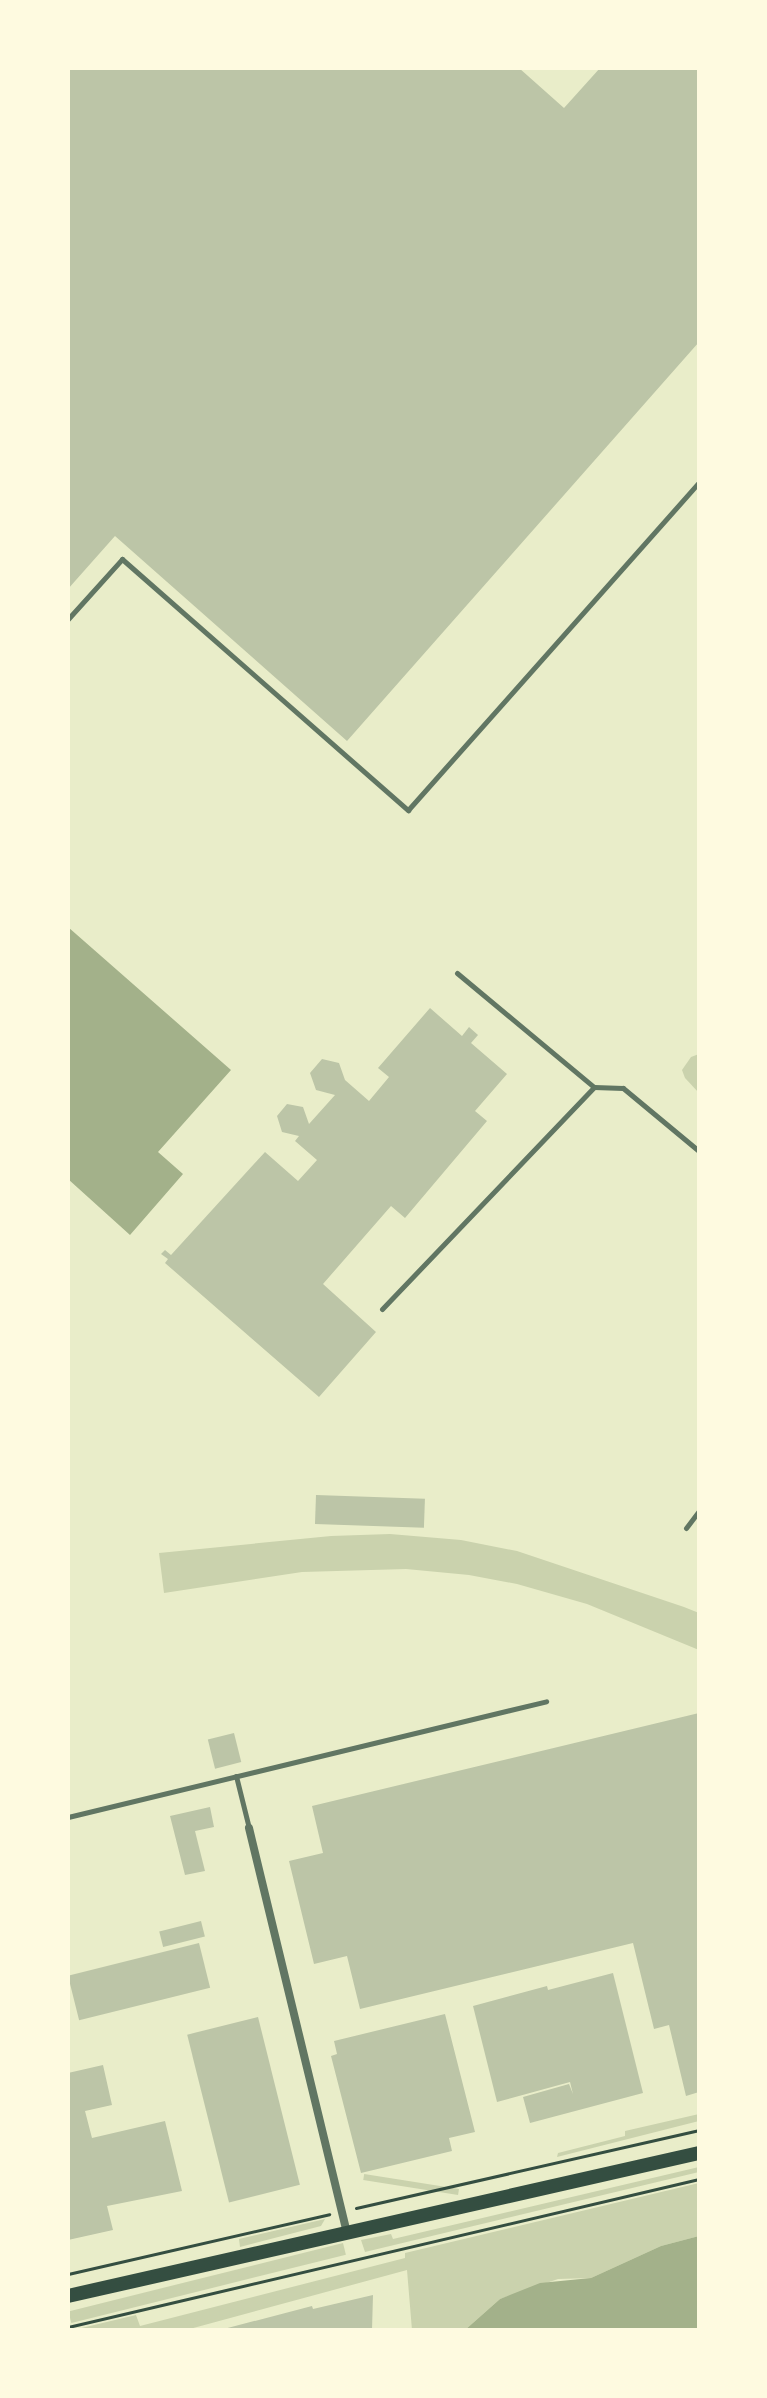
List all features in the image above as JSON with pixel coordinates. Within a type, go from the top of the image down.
[{"type":"main road","points":[[68,2296],[699,2153]]},
{"type":"street","points":[[249,1828],[347,2234]]},
{"type":"lane","points":[[68,619],[122,559],[408,810],[699,482]]},
{"type":"lane","points":[[457,973],[594,1087],[623,1088],[699,1151]]},
{"type":"lane","points":[[382,1309],[594,1087]]},
{"type":"lane","points":[[686,1528],[699,1511]]},
{"type":"lane","points":[[68,1817],[546,1701]]},
{"type":"lane","points":[[236,1776],[249,1828]]},
{"type":"path","points":[[68,2274],[699,2130]]},
{"type":"path","points":[[68,2327],[699,2179]]},
{"type":"shaded area","points":[[68,927],[231,1070],[158,1152],[183,1174],[130,1235],[68,1179]]},
{"type":"shaded area","points":[[699,1054],[699,1093],[682,1070],[691,1057]]},
{"type":"shaded area","points":[[390,1534],[461,1540],[517,1551],[684,1607],[699,1613],[699,1650],[587,1604],[517,1584],[469,1575],[406,1569],[302,1572],[164,1593],[159,1553],[331,1536]]},
{"type":"shaded area","points":[[699,2114],[699,2121],[557,2157],[558,2153],[625,2136],[625,2131]]},
{"type":"shaded area","points":[[699,2167],[699,2172],[365,2252],[361,2240],[391,2234],[393,2239]]},
{"type":"shaded area","points":[[364,2174],[459,2189],[458,2195],[363,2180]]},
{"type":"shaded area","points":[[699,2183],[699,2236],[661,2246],[591,2278],[558,2279],[500,2299],[465,2330],[412,2330],[407,2270],[186,2330],[73,2330],[136,2315],[140,2326],[405,2258],[405,2253]]},
{"type":"shaded area","points":[[325,2219],[321,2226],[240,2247],[239,2239]]},
{"type":"shaded area","points":[[699,2236],[699,2330],[465,2330],[500,2299],[540,2283],[591,2278],[661,2246]]},
{"type":"shaded area","points":[[343,2243],[346,2255],[71,2323],[68,2311]]},
{"type":"building","points":[[68,68],[519,68],[564,108],[600,68],[699,68],[699,342],[347,741],[115,536],[68,589]]},
{"type":"building","points":[[430,1008],[462,1036],[469,1027],[478,1035],[471,1043],[507,1074],[475,1111],[487,1121],[405,1218],[391,1206],[323,1284],[376,1332],[319,1397],[165,1263],[168,1259],[161,1254],[165,1250],[171,1255],[265,1152],[298,1181],[317,1160],[295,1141],[299,1136],[282,1132],[277,1116],[287,1104],[303,1107],[309,1124],[335,1095],[316,1090],[310,1073],[322,1059],[339,1063],[345,1080],[369,1101],[389,1077],[378,1068]]},
{"type":"building","points":[[316,1495],[425,1499],[424,1528],[315,1524]]},
{"type":"building","points":[[699,1713],[699,2092],[686,2096],[669,2025],[654,2029],[633,1943],[360,2009],[347,1956],[314,1964],[289,1861],[323,1853],[312,1806]]},
{"type":"building","points":[[234,1733],[241,1762],[215,1769],[208,1740]]},
{"type":"building","points":[[210,1807],[214,1827],[195,1831],[205,1871],[185,1875],[170,1816]]},
{"type":"building","points":[[201,1921],[205,1937],[163,1947],[159,1931]]},
{"type":"building","points":[[199,1943],[210,1988],[79,2020],[68,1976]]},
{"type":"building","points":[[613,1973],[643,2093],[530,2123],[523,2097],[569,2084],[573,2094],[570,2082],[497,2102],[473,2006],[547,1986],[548,1990]]},
{"type":"building","points":[[445,2014],[475,2132],[449,2138],[452,2151],[361,2173],[331,2056],[337,2054],[334,2041]]},
{"type":"building","points":[[258,2017],[300,2185],[229,2203],[187,2035]]},
{"type":"building","points":[[103,2065],[112,2105],[85,2111],[92,2138],[165,2121],[182,2191],[107,2206],[113,2230],[68,2240],[68,2073]]},
{"type":"building","points":[[373,2295],[372,2330],[220,2330],[312,2306],[313,2309]]}]
